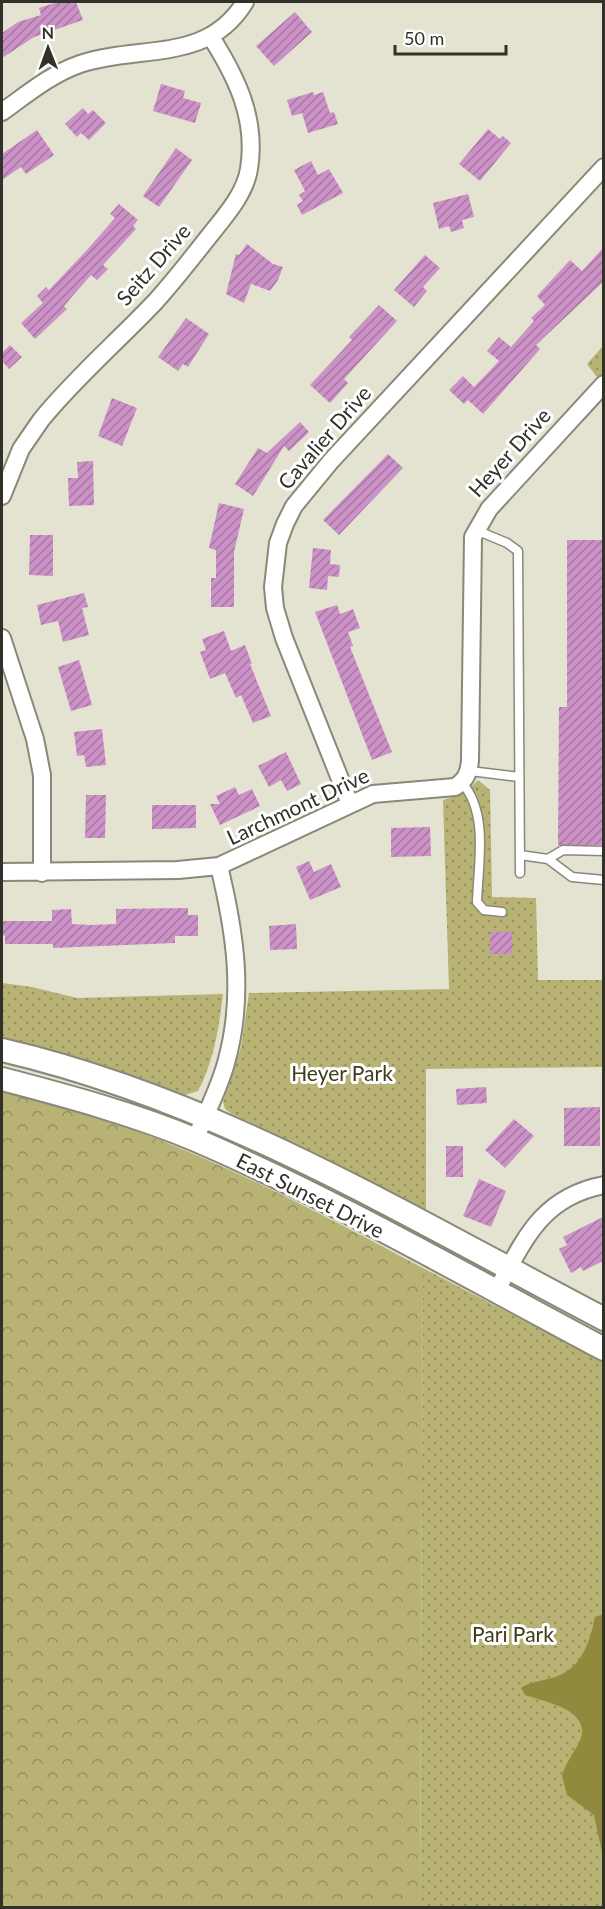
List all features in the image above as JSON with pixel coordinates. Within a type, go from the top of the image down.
[{"type":"main road","name":"East Sunset Drive","points":[[2,1050],[134,1088],[205,1116],[314,1167],[603,1319]]},
{"type":"main road","name":"East Sunset Drive","points":[[2,1080],[110,1109],[195,1140],[284,1181],[603,1349]]},
{"type":"street","points":[[2,112],[48,79],[76,65],[115,54],[177,48],[211,37],[235,17],[245,2]]},
{"type":"street","name":"Seitz Drive","points":[[2,496],[21,449],[41,420],[185,267],[228,212],[244,184],[249,171],[251,144],[249,122],[238,85],[211,37]]},
{"type":"street","name":"Cavalier Drive","points":[[350,804],[284,638],[275,609],[273,586],[275,564],[285,524],[294,506],[331,461],[603,167]]},
{"type":"street","name":"Heyer Drive","points":[[466,777],[472,548],[476,530],[489,509],[603,384]]},
{"type":"street","points":[[2,638],[38,751],[42,775],[42,873]]},
{"type":"street","name":"Larchmont Drive","points":[[2,872],[42,873],[219,866],[350,804],[387,791],[455,787],[466,777]]},
{"type":"street","points":[[195,1140],[226,1064],[237,992],[236,952],[219,866]]},
{"type":"street","points":[[496,1292],[542,1216],[555,1203],[577,1191],[603,1185]]},
{"type":"lane","points":[[476,530],[507,543],[518,551],[520,873]]},
{"type":"lane","points":[[502,912],[484,910],[477,903],[479,825],[466,777],[519,777]]},
{"type":"lane","points":[[548,859],[563,850],[603,851]]},
{"type":"lane","points":[[520,855],[548,859],[572,877],[603,880]]},
{"type":"green space","points":[[603,346],[603,385],[587,364]]},
{"type":"green space","name":"Heyer Park","points":[[478,780],[490,790],[492,897],[536,898],[538,980],[603,980],[603,1067],[426,1069],[426,1211],[321,1156],[232,1114],[225,1109],[223,1101],[241,1047],[249,993],[449,989],[443,800],[465,793]]},
{"type":"green space","points":[[2,983],[32,987],[77,998],[223,994],[218,1031],[204,1080],[198,1091],[185,1095],[86,1061],[2,1039]]},
{"type":"green space","points":[[2,1091],[58,1105],[166,1142],[270,1189],[423,1268],[420,1907],[2,1908]]},
{"type":"green space","name":"Pari Park","points":[[423,1268],[603,1362],[604,1907],[420,1908]]},
{"type":"shaded area","points":[[604,1614],[603,1857],[594,1815],[567,1795],[562,1776],[579,1743],[582,1732],[580,1723],[566,1709],[525,1695],[521,1688],[562,1674],[577,1663],[590,1637],[595,1617]]},
{"type":"building","points":[[58,2],[76,2],[83,20],[34,37],[2,58],[2,33],[18,22],[41,15],[39,8]]},
{"type":"building","points":[[295,12],[312,32],[274,66],[256,46]]},
{"type":"building","points":[[161,84],[185,91],[183,98],[201,103],[195,123],[153,111]]},
{"type":"building","points":[[313,92],[314,95],[323,92],[330,113],[334,112],[338,124],[308,133],[302,113],[292,116],[287,100]]},
{"type":"building","points":[[83,108],[88,114],[93,110],[106,123],[89,140],[81,133],[77,137],[65,124]]},
{"type":"building","points":[[488,129],[500,139],[503,136],[511,143],[480,181],[459,164]]},
{"type":"building","points":[[37,130],[54,155],[26,174],[21,167],[2,180],[2,154]]},
{"type":"building","points":[[176,148],[192,160],[159,207],[143,196]]},
{"type":"building","points":[[311,161],[318,175],[329,169],[343,193],[302,215],[297,205],[303,201],[299,195],[305,191],[294,170]]},
{"type":"building","points":[[468,194],[474,217],[462,220],[464,228],[451,232],[449,226],[439,229],[433,203]]},
{"type":"building","points":[[119,204],[138,220],[133,226],[136,229],[103,265],[108,269],[97,280],[91,275],[64,306],[67,309],[35,339],[21,323],[43,303],[37,296],[46,287],[49,290],[87,250],[115,218],[110,214]]},
{"type":"building","points":[[247,244],[273,264],[283,267],[270,291],[251,284],[244,303],[226,294],[236,254],[239,255]]},
{"type":"building","points":[[603,248],[603,282],[536,345],[540,349],[483,414],[468,400],[464,404],[449,390],[463,376],[474,387],[499,361],[487,351],[499,337],[511,347],[534,321],[531,318],[545,305],[537,296],[570,260],[582,271]]},
{"type":"building","points":[[425,255],[440,268],[423,287],[427,291],[414,307],[394,290]]},
{"type":"building","points":[[379,305],[397,321],[344,379],[348,383],[330,403],[310,385],[352,340],[349,337]]},
{"type":"building","points":[[186,318],[209,334],[188,367],[183,364],[178,371],[158,357]]},
{"type":"building","points":[[10,345],[22,357],[9,369],[2,361],[2,353]]},
{"type":"building","points":[[112,398],[137,408],[122,446],[98,436]]},
{"type":"building","points":[[300,422],[309,432],[289,451],[284,446],[253,496],[235,484],[258,448],[267,453]]},
{"type":"building","points":[[388,454],[403,468],[339,535],[323,520]]},
{"type":"building","points":[[93,461],[94,505],[69,506],[68,478],[78,478],[77,462]]},
{"type":"building","points":[[219,503],[244,509],[234,552],[234,607],[211,607],[211,578],[216,578],[216,550],[209,548]]},
{"type":"building","points":[[30,535],[53,535],[53,576],[29,575]]},
{"type":"building","points":[[567,540],[603,540],[603,845],[558,845],[559,707],[567,707]]},
{"type":"building","points":[[313,548],[331,550],[330,564],[340,565],[339,577],[328,576],[327,590],[309,588]]},
{"type":"building","points":[[84,593],[88,607],[82,608],[89,635],[63,642],[58,621],[41,625],[37,605]]},
{"type":"building","points":[[337,605],[340,614],[353,609],[360,628],[348,632],[353,646],[350,647],[392,752],[372,760],[315,612]]},
{"type":"building","points":[[224,631],[231,651],[245,645],[252,664],[250,664],[271,716],[253,723],[241,695],[236,698],[225,673],[210,679],[200,652],[206,650],[202,639]]},
{"type":"building","points":[[79,660],[92,705],[71,711],[58,667]]},
{"type":"building","points":[[102,729],[106,765],[86,767],[84,755],[77,756],[74,732]]},
{"type":"building","points":[[286,752],[301,784],[287,791],[281,780],[269,787],[258,766]]},
{"type":"building","points":[[235,787],[239,795],[252,789],[260,806],[220,825],[210,804],[220,804],[216,796]]},
{"type":"building","points":[[86,795],[106,795],[105,838],[85,838]]},
{"type":"building","points":[[152,805],[196,805],[196,828],[152,829]]},
{"type":"building","points":[[430,827],[431,856],[391,857],[391,828]]},
{"type":"building","points":[[309,861],[314,872],[331,864],[341,887],[310,900],[296,867]]},
{"type":"building","points":[[188,908],[188,915],[198,915],[198,936],[175,936],[175,943],[53,948],[53,944],[5,944],[5,935],[2,936],[2,921],[52,921],[52,910],[71,909],[72,924],[90,925],[116,924],[116,909]]},
{"type":"building","points":[[296,924],[297,949],[270,950],[269,926]]},
{"type":"building","points":[[490,932],[512,932],[512,954],[490,954]]},
{"type":"building","points":[[486,1087],[487,1103],[457,1105],[456,1089]]},
{"type":"building","points":[[600,1107],[600,1146],[564,1146],[564,1108]]},
{"type":"building","points":[[514,1119],[534,1136],[505,1168],[485,1150]]},
{"type":"building","points":[[446,1146],[463,1146],[463,1177],[446,1177]]},
{"type":"building","points":[[479,1179],[506,1191],[491,1227],[463,1216]]},
{"type":"building","points":[[603,1217],[603,1261],[583,1271],[581,1267],[571,1273],[559,1249],[567,1245],[563,1237]]}]
